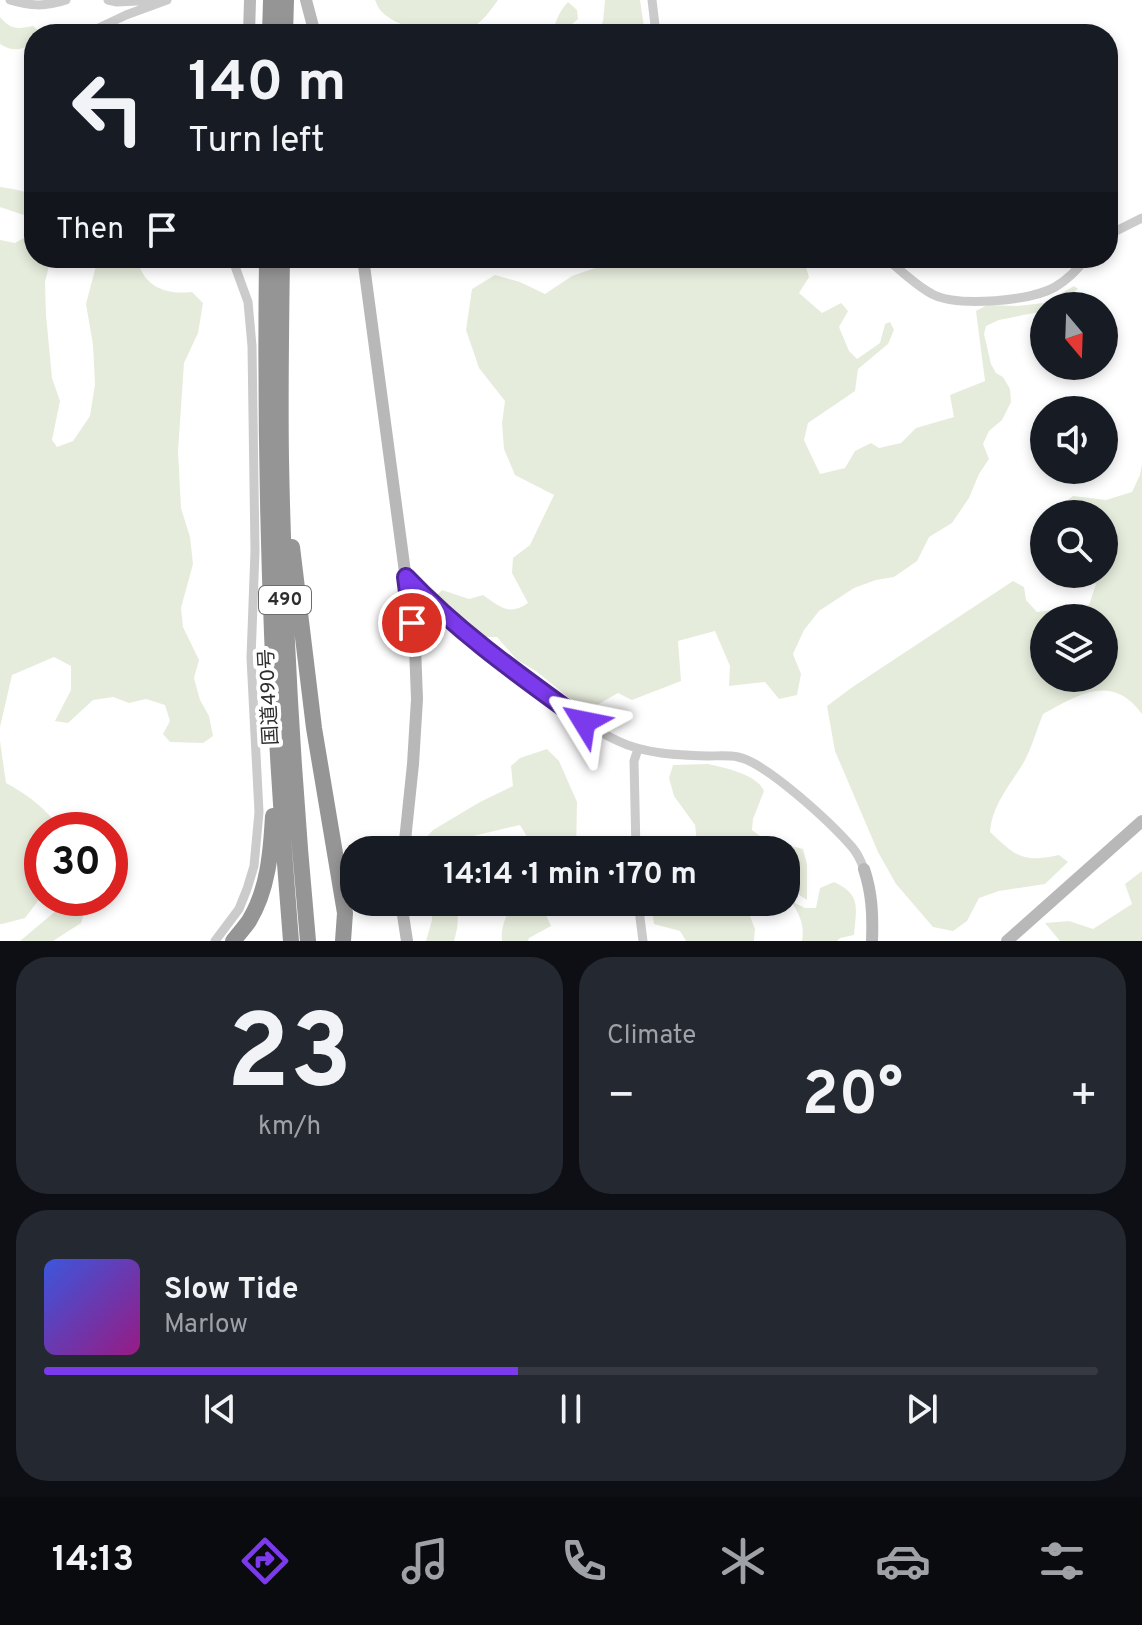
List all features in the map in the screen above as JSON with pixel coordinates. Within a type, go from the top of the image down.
[{"type":"highway","points":[[270,24],[271,0]]},
{"type":"highway","points":[[285,24],[286,0]]},
{"type":"highway","name":"国道490号","points":[[267,268],[267,465],[278,744],[291,941]]},
{"type":"highway","name":"国道490号","points":[[282,268],[284,585],[298,834],[308,941]]},
{"type":"highway","points":[[281,458],[314,728],[345,913],[343,941]]},
{"type":"highway","points":[[233,941],[248,922],[268,868],[278,744]]},
{"type":"street","points":[[10,0],[33,6],[49,6],[66,0]]},
{"type":"street","points":[[108,0],[157,0]]},
{"type":"street","points":[[108,24],[167,0]]},
{"type":"street","points":[[249,24],[250,0]]},
{"type":"street","points":[[306,0],[312,24]]},
{"type":"street","points":[[652,0],[655,24]]},
{"type":"street","points":[[1118,230],[1142,218]]},
{"type":"street","points":[[215,941],[239,909],[247,889],[254,866],[259,812],[251,658],[255,551],[252,346],[248,302],[236,268]]},
{"type":"street","points":[[364,268],[415,647],[417,699],[405,836]]},
{"type":"street","points":[[898,268],[931,294],[945,300],[970,301],[1032,296],[1053,288],[1077,268]]},
{"type":"street","points":[[406,577],[467,635],[584,722],[618,741],[638,749],[737,757],[752,761],[779,779],[831,826],[860,859],[870,887],[872,941]]},
{"type":"street","points":[[636,836],[634,761],[638,749]]},
{"type":"street","points":[[1007,941],[1142,821]]},
{"type":"street","points":[[403,916],[407,941]]},
{"type":"street","points":[[640,916],[643,941]]},
{"type":"green space","points":[[375,0],[498,0],[477,24],[402,24],[381,11]]},
{"type":"green space","points":[[605,0],[640,0],[644,24],[602,24]]},
{"type":"green space","points":[[568,2],[577,10],[578,19],[572,24],[555,24]]},
{"type":"green space","points":[[0,17],[11,26],[24,27],[24,48],[13,49],[0,44]]},
{"type":"green space","points":[[0,187],[24,192],[24,215],[0,207]]},
{"type":"green space","points":[[24,238],[24,268],[48,268],[45,282],[46,315],[52,378],[60,401],[52,440],[57,447],[73,441],[90,416],[95,384],[86,304],[95,268],[140,268],[157,287],[173,292],[192,292],[203,303],[198,333],[184,363],[178,451],[181,508],[190,537],[193,564],[181,608],[183,627],[199,660],[194,678],[200,700],[209,716],[213,736],[203,743],[170,742],[163,734],[170,721],[165,705],[146,699],[129,703],[113,697],[93,700],[68,723],[55,721],[71,690],[71,666],[54,657],[12,675],[0,727],[0,240],[15,243]]},
{"type":"green space","points":[[595,268],[806,268],[809,277],[799,293],[822,313],[841,303],[848,311],[839,327],[849,351],[857,359],[880,343],[885,324],[890,322],[894,330],[888,344],[858,369],[855,391],[808,423],[804,440],[820,474],[845,468],[855,451],[871,443],[879,448],[901,443],[916,428],[954,417],[950,395],[985,381],[976,311],[987,305],[1030,305],[1030,314],[986,326],[984,334],[991,364],[1010,389],[1011,402],[1002,420],[989,431],[983,444],[989,459],[969,498],[952,523],[929,537],[917,561],[894,577],[854,588],[819,611],[804,630],[793,654],[801,674],[797,695],[779,699],[765,682],[729,686],[730,666],[715,631],[678,641],[681,681],[632,700],[618,693],[597,705],[596,720],[536,671],[517,660],[497,637],[480,637],[447,611],[436,596],[442,590],[469,599],[483,595],[510,609],[528,603],[512,573],[513,558],[530,545],[554,495],[515,475],[504,449],[502,423],[505,401],[479,368],[466,330],[472,289],[495,275],[545,294],[572,276]]},
{"type":"green space","points":[[1074,286],[1078,289],[1074,292],[1063,292]]},
{"type":"green space","points":[[1142,464],[1142,714],[1131,701],[1111,692],[1118,692],[1118,604],[1089,604],[1095,588],[1118,588],[1118,500],[1106,500],[1132,492]]},
{"type":"green space","points":[[1073,496],[1106,500],[1068,500]]},
{"type":"green space","points":[[1013,581],[1024,587],[1030,604],[1030,692],[1091,692],[1043,714],[1024,762],[998,804],[990,832],[1021,856],[1059,855],[1068,862],[1045,884],[999,891],[979,898],[967,921],[953,931],[933,927],[896,884],[878,852],[835,751],[827,706]]},
{"type":"green space","points":[[0,741],[6,783],[46,812],[24,812],[24,916],[27,916],[0,924]]},
{"type":"green space","points":[[547,749],[559,761],[577,802],[576,836],[527,836],[520,825],[473,836],[428,836],[480,802],[513,786],[511,766],[520,758]]},
{"type":"green space","points":[[708,764],[755,780],[764,791],[752,830],[760,836],[696,836],[695,825],[674,796],[669,778],[673,765]]},
{"type":"green space","points":[[800,848],[803,849],[807,864],[807,900],[800,896]]},
{"type":"green space","points":[[1142,871],[1142,941],[1060,941],[1045,923],[1069,921],[1093,929],[1132,904],[1125,884]]},
{"type":"green space","points":[[834,882],[853,897],[856,910],[854,935],[837,941],[802,941],[800,906],[816,908],[820,888]]},
{"type":"green space","points":[[50,916],[83,916],[81,923],[53,941],[20,941]]},
{"type":"green space","points":[[432,916],[457,916],[454,941],[426,941]]},
{"type":"green space","points":[[507,916],[546,916],[551,926],[528,941],[502,941]]},
{"type":"green space","points":[[653,916],[750,916],[755,929],[754,941],[686,941],[680,931],[654,924]]},
{"type":"route","points":[[412,623],[406,577],[467,635],[584,722]]}]
